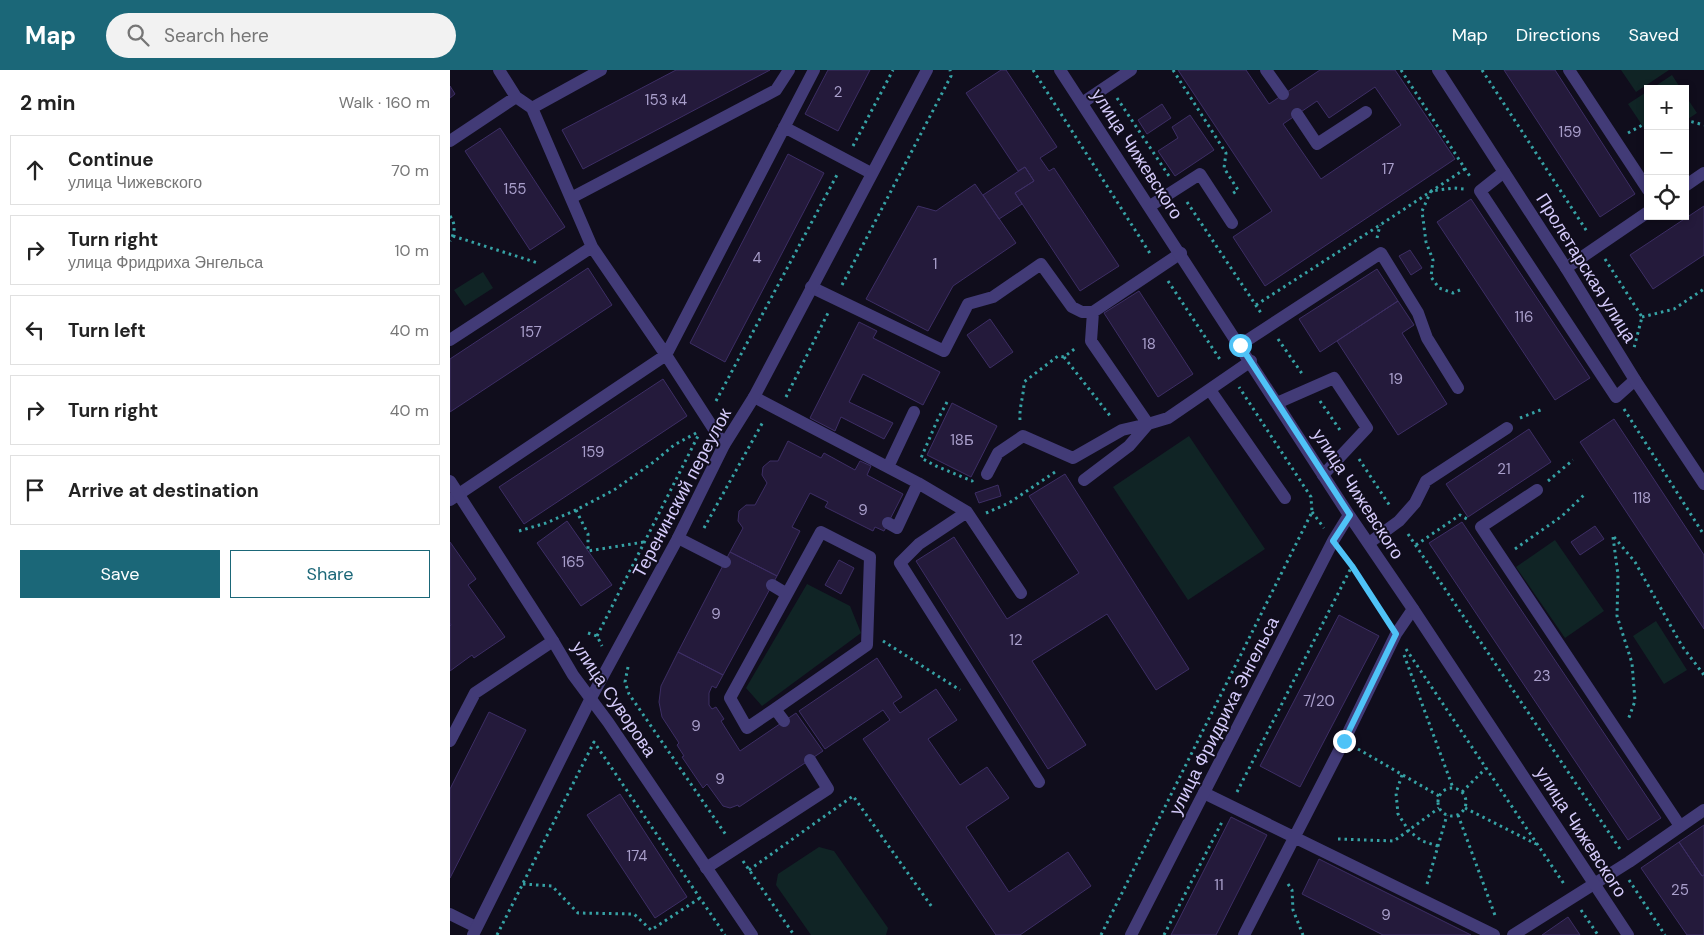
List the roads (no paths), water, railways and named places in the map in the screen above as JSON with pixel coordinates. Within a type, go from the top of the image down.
[{"type":"street","points":[[499,70],[516,98],[532,108],[592,247],[666,355],[724,445]]},
{"type":"street","points":[[532,108],[601,70]]},
{"type":"street","points":[[571,198],[776,90],[789,70]]},
{"type":"street","points":[[454,497],[666,355],[814,70]]},
{"type":"street","name":"Теренинский переулок","points":[[474,931],[592,698],[678,538],[724,445],[754,397],[927,70]]},
{"type":"street","name":"улица Чижевского","points":[[1060,70],[1251,361],[1323,475],[1628,935]]},
{"type":"street","points":[[1082,103],[1131,70]]},
{"type":"street","points":[[1266,70],[1283,94]]},
{"type":"street","name":"Пролетарская улица","points":[[1438,70],[1566,268],[1635,380],[1704,484]]},
{"type":"street","points":[[1569,70],[1644,184]]},
{"type":"street","points":[[450,141],[516,98]]},
{"type":"street","points":[[1297,114],[1317,144],[1366,112]]},
{"type":"street","points":[[784,127],[872,174]]},
{"type":"street","points":[[1504,172],[1480,191],[1616,397],[1635,380]]},
{"type":"street","points":[[1689,183],[1704,173]]},
{"type":"street","points":[[1150,206],[1200,174],[1232,223]]},
{"type":"street","points":[[1566,268],[1644,215]]},
{"type":"street","points":[[450,340],[592,247]]},
{"type":"street","points":[[811,287],[944,351],[968,304],[993,297],[1041,264],[1072,308],[1082,312],[1093,312],[1180,253]]},
{"type":"street","points":[[1240,345],[1381,253],[1418,313],[1427,338],[1458,388]]},
{"type":"street","points":[[1093,312],[1091,341],[1148,424]]},
{"type":"street","points":[[986,474],[998,453],[1023,436],[1073,458],[1122,430],[1168,418],[1251,361]]},
{"type":"street","points":[[1277,403],[1334,378],[1367,428],[1323,475]]},
{"type":"street","points":[[1210,390],[1285,498]]},
{"type":"street","points":[[754,397],[918,483],[970,516],[1021,593]]},
{"type":"street","points":[[888,467],[914,412]]},
{"type":"street","points":[[1084,480],[1129,446],[1148,424]]},
{"type":"street","points":[[1369,543],[1399,521],[1415,503],[1426,481],[1507,428]]},
{"type":"street","name":"улица Суворова","points":[[450,481],[454,497],[553,641],[573,675],[592,698],[752,935]]},
{"type":"street","points":[[888,523],[897,528],[918,483]]},
{"type":"street","points":[[1537,490],[1481,527],[1680,826]]},
{"type":"street","name":"улица Фридриха Энгельса","points":[[1131,935],[1333,541],[1350,515]]},
{"type":"street","points":[[970,516],[919,544],[900,563],[1039,782]]},
{"type":"street","points":[[822,532],[870,556],[867,645],[747,728],[730,698],[787,594],[822,532]]},
{"type":"street","points":[[678,538],[725,562]]},
{"type":"street","points":[[772,585],[787,594]]},
{"type":"street","points":[[1244,935],[1344,741],[1396,634],[1413,609]]},
{"type":"street","points":[[450,742],[475,693],[553,641]]},
{"type":"street","points":[[775,708],[784,721]]},
{"type":"street","points":[[706,868],[828,789],[810,760]]},
{"type":"street","points":[[1204,793],[1423,900],[1496,930]]},
{"type":"street","points":[[1513,935],[1629,862],[1704,810]]},
{"type":"street","points":[[450,914],[474,931]]}]
